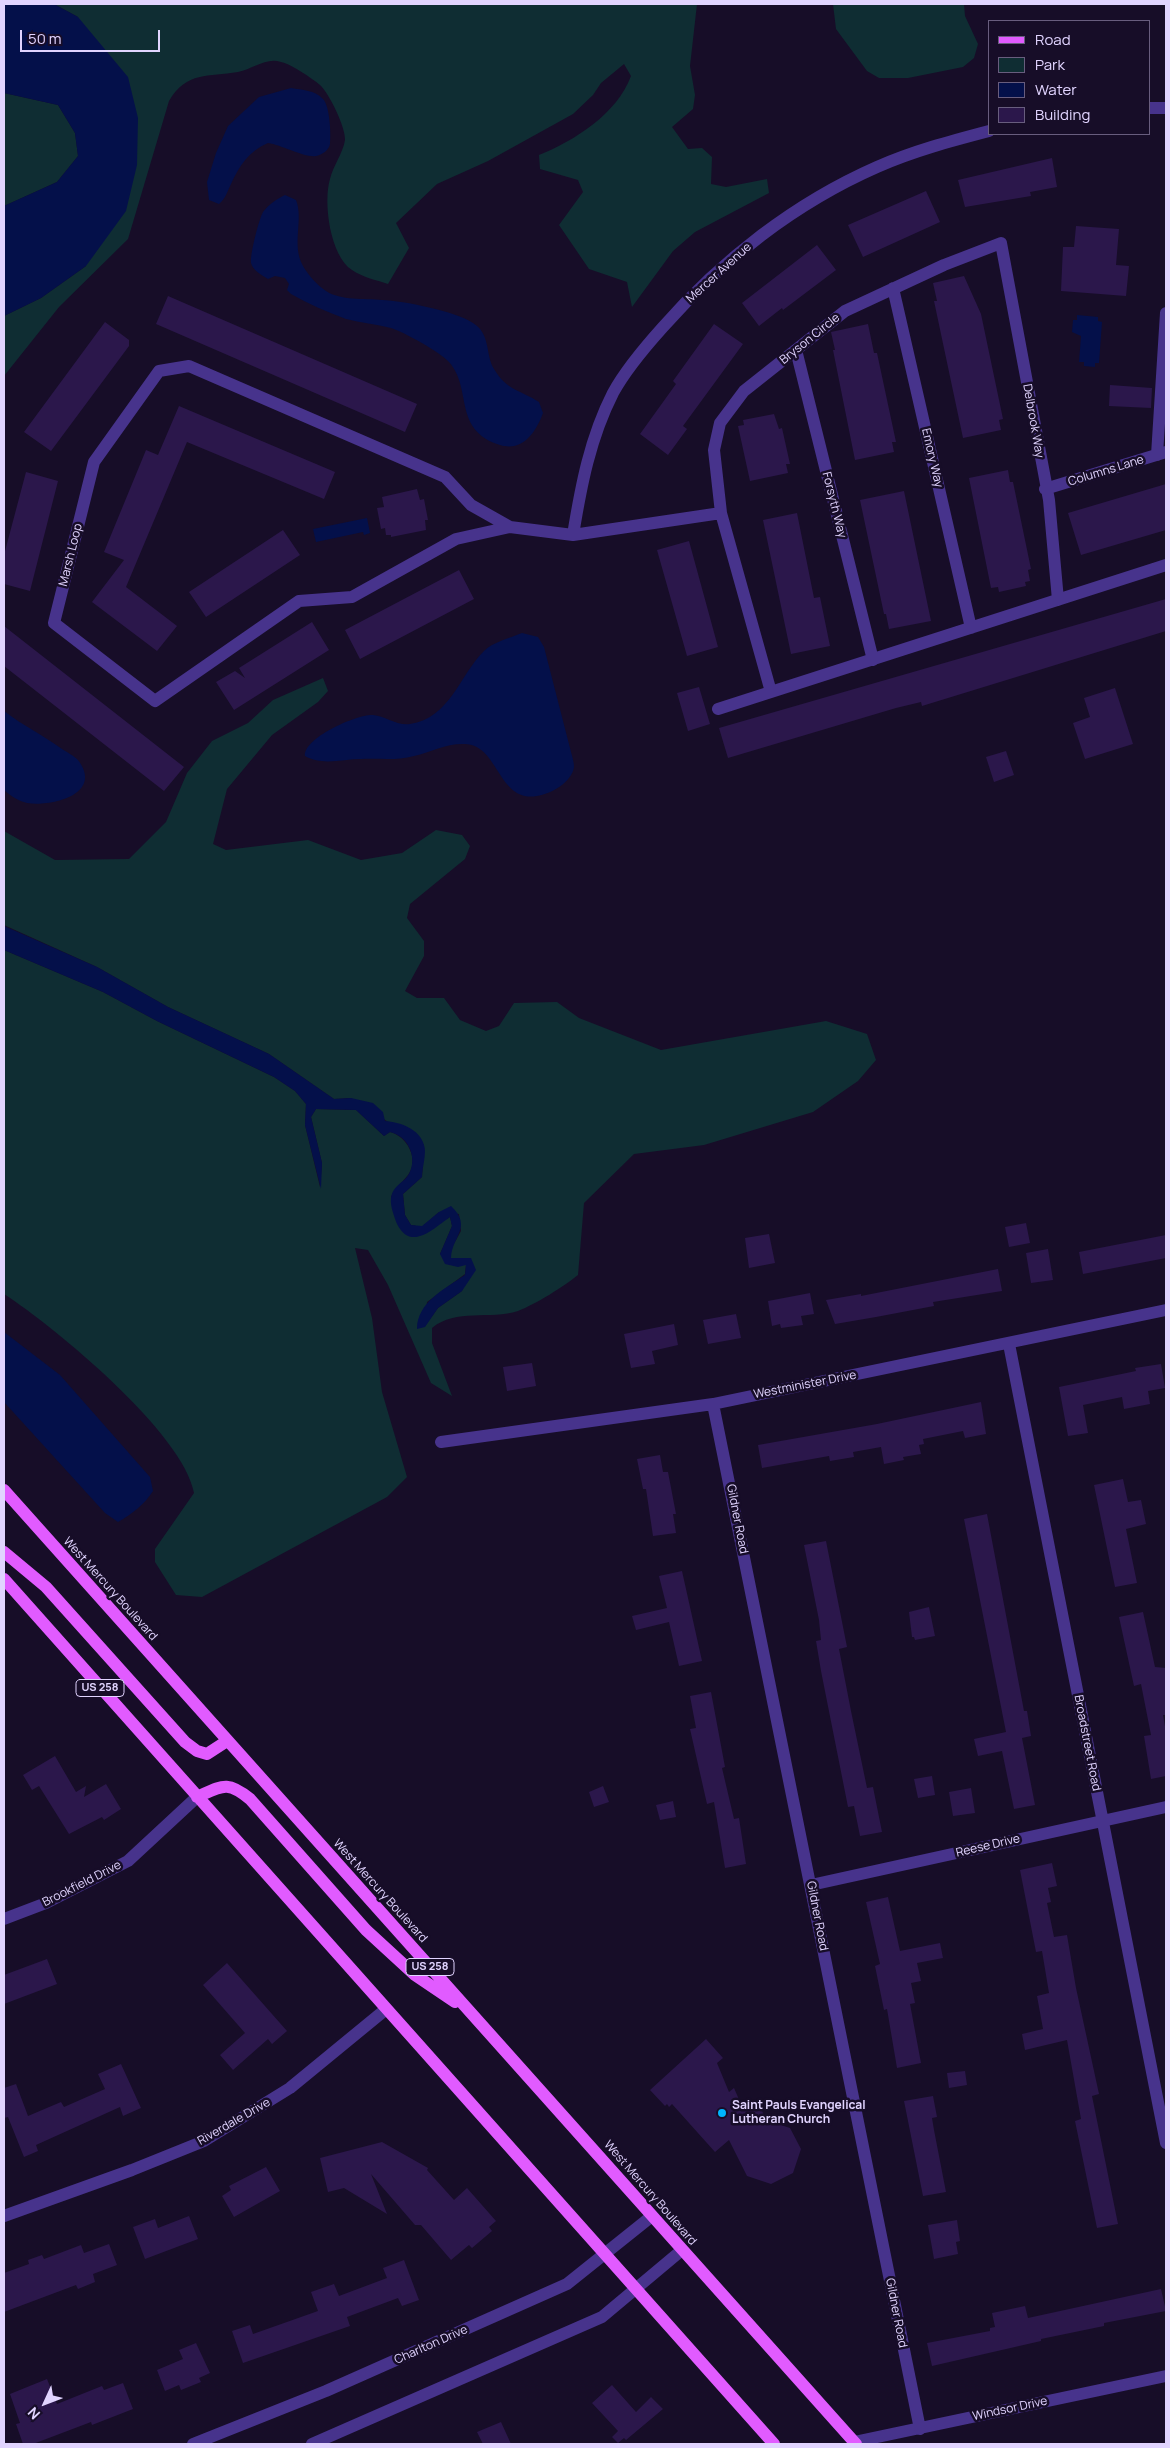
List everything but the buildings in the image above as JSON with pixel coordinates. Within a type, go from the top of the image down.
[{"type":"main road","name":"West Mercury Boulevard","points":[[4,1490],[855,2443]]},
{"type":"main road","points":[[4,1552],[46,1587],[185,1742],[197,1751],[207,1754],[227,1741]]},
{"type":"main road","name":"US 258","points":[[4,1579],[774,2444]]},
{"type":"main road","points":[[197,1797],[226,1785],[236,1788],[250,1799],[366,1930],[415,1975],[471,2013]]},
{"type":"street","points":[[1150,108],[1166,108]]},
{"type":"street","name":"Mercer Avenue","points":[[574,535],[586,463],[600,423],[614,392],[651,340],[715,273],[759,237],[832,189],[911,153],[988,131]]},
{"type":"street","name":"Bryson Circle","points":[[771,692],[721,513],[714,450],[720,423],[744,391],[845,311],[944,265],[1001,243]]},
{"type":"street","name":"Delbrook Way","points":[[1001,243],[1045,489],[1049,500],[1058,600]]},
{"type":"street","name":"Emory Way","points":[[893,288],[971,628]]},
{"type":"street","points":[[1162,454],[1166,313]]},
{"type":"street","name":"Forsyth Way","points":[[796,350],[873,660]]},
{"type":"street","name":"Marsh Loop","points":[[510,526],[456,539],[352,597],[299,601],[155,701],[54,623],[94,462],[159,370],[189,366],[445,476],[470,505],[510,526],[574,535]]},
{"type":"street","name":"Columns Lane","points":[[1045,489],[1162,454]]},
{"type":"street","points":[[574,535],[721,513]]},
{"type":"street","points":[[718,709],[1166,565]]},
{"type":"street","name":"Westminister Drive","points":[[441,1442],[713,1404],[1166,1310]]},
{"type":"street","name":"Broadstreet Road","points":[[1009,1344],[1166,2143]]},
{"type":"street","name":"Gildner Road","points":[[713,1404],[920,2429]]},
{"type":"street","name":"Brookfield Drive","points":[[4,1919],[46,1904],[128,1861],[197,1797]]},
{"type":"street","name":"Reese Drive","points":[[811,1885],[1166,1807]]},
{"type":"street","name":"Riverdale Drive","points":[[4,2216],[132,2170],[204,2141],[290,2088],[386,2010]]},
{"type":"street","name":"Charlton Drive","points":[[193,2444],[307,2399],[572,2282],[652,2216]]},
{"type":"street","points":[[312,2444],[602,2317],[682,2250]]},
{"type":"street","name":"Windsor Drive","points":[[855,2443],[1166,2376]]},
{"type":"green space","points":[[54,4],[697,4],[690,66],[695,95],[693,109],[672,127],[688,149],[702,148],[712,157],[711,184],[726,187],[767,179],[769,193],[695,232],[673,251],[632,307],[627,282],[589,269],[559,225],[583,192],[578,180],[540,169],[539,155],[580,134],[605,114],[616,102],[631,76],[624,64],[601,83],[593,95],[573,114],[488,161],[437,184],[396,223],[409,248],[388,284],[352,270],[344,263],[334,241],[328,214],[328,189],[331,174],[344,145],[345,135],[336,111],[324,89],[296,69],[285,63],[275,61],[265,62],[244,71],[199,77],[183,85],[169,101],[128,239],[59,307],[4,376],[4,316],[41,298],[86,266],[78,17]]},
{"type":"green space","points":[[833,4],[964,4],[965,16],[978,44],[974,58],[963,67],[908,78],[879,78],[867,71],[836,29]]},
{"type":"green space","points":[[4,93],[58,105],[75,133],[78,156],[57,182],[4,206]]},
{"type":"green space","points":[[323,678],[328,691],[318,702],[272,735],[227,789],[213,844],[226,850],[308,840],[361,860],[402,853],[436,830],[462,835],[470,846],[465,859],[410,904],[407,918],[424,941],[424,956],[405,991],[417,998],[444,998],[460,1020],[486,1031],[499,1026],[514,1003],[557,1002],[579,1018],[661,1050],[826,1021],[867,1034],[876,1060],[858,1081],[813,1112],[704,1145],[634,1154],[584,1203],[578,1275],[549,1295],[518,1311],[496,1315],[462,1316],[441,1322],[432,1328],[432,1343],[452,1396],[431,1383],[388,1285],[368,1250],[355,1248],[372,1318],[382,1392],[407,1477],[387,1497],[202,1597],[176,1595],[155,1562],[155,1549],[194,1493],[185,1469],[167,1442],[143,1413],[114,1384],[54,1331],[4,1294],[4,950],[103,992],[157,1021],[274,1077],[295,1091],[306,1104],[305,1125],[320,1187],[322,1163],[311,1117],[316,1109],[356,1110],[384,1136],[390,1132],[402,1138],[410,1149],[413,1163],[408,1175],[391,1197],[414,1237],[450,1217],[452,1226],[440,1254],[466,1265],[465,1274],[427,1302],[425,1326],[438,1308],[462,1291],[471,1258],[451,1258],[451,1249],[461,1231],[459,1214],[439,1212],[422,1227],[411,1225],[405,1215],[403,1194],[422,1177],[424,1145],[351,1098],[334,1099],[269,1054],[168,1007],[97,967],[4,925],[4,831],[55,860],[129,859],[166,822],[187,773],[212,741],[248,723],[273,700]]},
{"type":"water","points":[[4,4],[54,4],[78,17],[128,77],[138,118],[137,165],[126,211],[86,266],[41,298],[4,316],[4,206],[57,182],[78,156],[75,133],[58,105],[4,93]]},
{"type":"water","points":[[291,88],[312,92],[323,99],[329,114],[330,144],[328,148],[321,155],[311,156],[268,143],[261,146],[245,160],[237,171],[221,202],[219,204],[209,200],[207,182],[216,153],[228,126],[259,97]]},
{"type":"water","points":[[285,195],[296,200],[299,216],[298,249],[303,266],[313,280],[326,291],[346,298],[391,301],[429,307],[454,314],[479,328],[485,338],[491,363],[499,376],[509,386],[539,402],[543,413],[537,427],[528,439],[515,446],[500,445],[485,438],[475,429],[469,419],[456,373],[449,362],[430,348],[391,328],[346,319],[318,308],[291,294],[287,290],[289,284],[285,278],[275,276],[268,279],[256,271],[252,266],[251,259],[261,216],[270,204]]},
{"type":"water","points":[[1077,315],[1098,317],[1098,321],[1102,322],[1099,363],[1095,363],[1095,367],[1084,366],[1084,362],[1079,362],[1081,336],[1072,332],[1073,320],[1077,320]]},
{"type":"water","points":[[367,518],[370,533],[364,535],[363,532],[316,542],[313,529]]},
{"type":"water","points":[[522,633],[538,637],[544,647],[573,761],[574,767],[569,778],[554,790],[537,796],[524,796],[514,791],[485,754],[476,747],[465,744],[452,745],[407,758],[318,761],[305,756],[307,749],[321,735],[355,718],[373,715],[410,724],[435,714],[453,695],[475,661],[484,651],[497,643]]},
{"type":"water","points":[[4,711],[78,760],[84,772],[85,782],[80,790],[72,796],[61,800],[37,804],[21,801],[4,790]]},
{"type":"water","points":[[4,926],[97,967],[168,1007],[269,1054],[334,1099],[351,1098],[373,1103],[383,1112],[385,1121],[409,1127],[422,1139],[425,1156],[422,1177],[403,1194],[405,1215],[411,1225],[422,1226],[439,1212],[451,1206],[457,1213],[461,1226],[451,1258],[471,1258],[476,1270],[462,1291],[438,1308],[425,1327],[417,1329],[418,1320],[427,1304],[441,1291],[465,1275],[466,1265],[458,1267],[445,1264],[440,1254],[452,1226],[450,1217],[430,1231],[416,1237],[409,1236],[403,1232],[397,1224],[392,1208],[392,1194],[396,1187],[407,1177],[412,1167],[410,1148],[402,1138],[390,1132],[384,1136],[356,1110],[316,1109],[311,1117],[322,1163],[321,1189],[305,1125],[306,1104],[295,1091],[274,1077],[157,1021],[103,992],[4,950]]},
{"type":"water","points":[[4,1332],[60,1375],[150,1477],[153,1491],[142,1505],[128,1516],[118,1522],[105,1513],[4,1402]]},
{"type":"place","name":"Saint Pauls Evangelical Lutheran Church","points":[[722,2113]]}]
